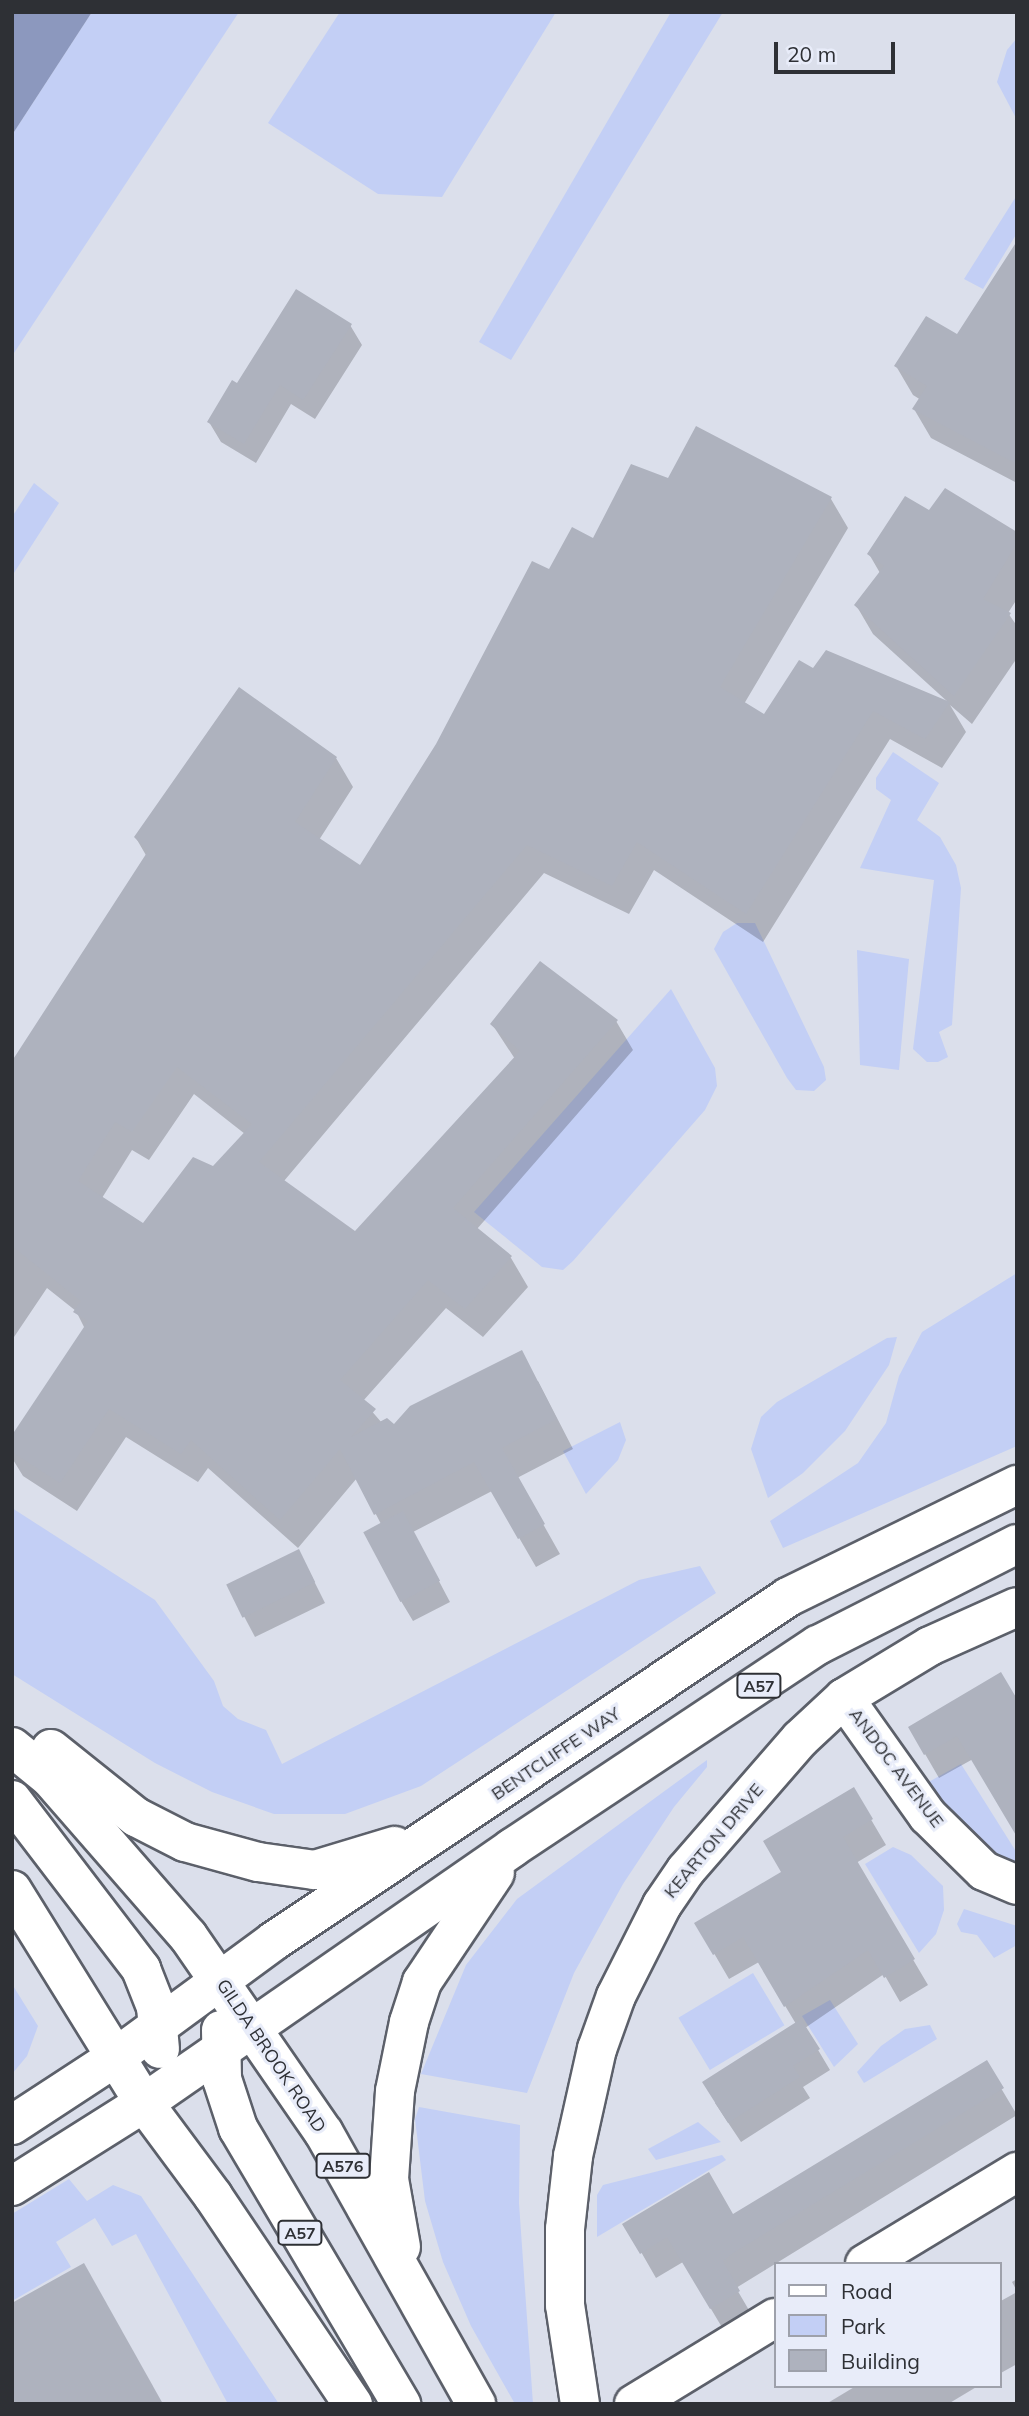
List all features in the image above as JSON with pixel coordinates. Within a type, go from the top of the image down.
[{"type":"main road","name":"BENTCLIFFE WAY","points":[[12,2126],[231,1981],[493,1796],[788,1597],[1017,1485]]},
{"type":"main road","name":"A57","points":[[512,1848],[818,1645],[1017,1544]]},
{"type":"main road","name":"KEARTON DRIVE","points":[[580,2404],[565,2305],[565,2229],[583,2102],[616,1996],[662,1905],[686,1870],[800,1740],[844,1698],[930,1646],[1017,1607]]},
{"type":"main road","name":"ANDOC AVENUE","points":[[844,1698],[946,1835],[984,1871],[1017,1885]]},
{"type":"main road","points":[[12,1721],[136,1817],[185,1842],[258,1862],[316,1870],[382,1852],[493,1796]]},
{"type":"main road","name":"GILDA BROOK ROAD","points":[[12,1747],[50,1778],[188,1936],[231,1981],[252,2028],[324,2133],[476,2404]]},
{"type":"main road","points":[[12,1800],[141,1969],[160,2027],[159,2054],[144,2103]]},
{"type":"main road","points":[[12,2186],[219,2053],[512,1848]]},
{"type":"main road","points":[[424,2309],[396,2235],[389,2179],[399,2068],[422,1982],[448,1937],[512,1848]]},
{"type":"main road","points":[[12,1890],[144,2103],[213,2196],[353,2404]]},
{"type":"main road","name":"A57","points":[[231,1981],[219,2053],[228,2104],[238,2128],[401,2404]]},
{"type":"main road","points":[[867,2262],[1017,2172]]},
{"type":"main road","points":[[634,2404],[774,2319]]},
{"type":"green space","points":[[92,12],[239,12],[12,356],[12,135]]},
{"type":"green space","points":[[340,12],[556,12],[442,197],[378,194],[268,123]]},
{"type":"green space","points":[[671,12],[723,12],[511,360],[479,342]]},
{"type":"green space","points":[[1017,38],[1017,120],[997,82],[1007,50]]},
{"type":"green space","points":[[1017,195],[1017,233],[983,289],[964,279]]},
{"type":"green space","points":[[34,483],[59,503],[12,576],[12,517]]},
{"type":"green space","points":[[893,752],[939,783],[917,820],[940,837],[956,865],[961,888],[952,1025],[939,1032],[948,1057],[938,1062],[927,1062],[913,1049],[934,880],[860,868],[891,800],[876,789],[876,778]]},
{"type":"green space","points":[[737,923],[755,923],[824,1067],[826,1080],[814,1091],[796,1090],[787,1078],[714,949],[723,932]]},
{"type":"green space","points":[[857,950],[909,959],[899,1070],[860,1065]]},
{"type":"green space","points":[[671,989],[715,1068],[717,1086],[705,1110],[573,1261],[563,1270],[542,1267],[474,1212]]},
{"type":"green space","points":[[1017,1273],[1017,1446],[783,1548],[770,1521],[858,1463],[886,1423],[899,1376],[922,1332]]},
{"type":"green space","points":[[897,1337],[889,1365],[845,1431],[803,1473],[768,1498],[751,1449],[761,1417],[777,1402],[887,1338]]},
{"type":"green space","points":[[620,1422],[626,1440],[618,1460],[586,1494],[563,1451]]},
{"type":"green space","points":[[12,1508],[155,1600],[214,1681],[223,1706],[238,1719],[266,1730],[282,1764],[639,1580],[700,1566],[716,1593],[421,1786],[345,1814],[274,1814],[212,1792],[155,1763],[12,1674]]},
{"type":"green space","points":[[707,1760],[707,1767],[674,1807],[623,1884],[574,1973],[527,2093],[421,2074],[466,1965],[517,1899]]},
{"type":"green space","points":[[961,1764],[1017,1853],[1017,1872],[975,1843],[925,1784]]},
{"type":"green space","points":[[893,1847],[911,1855],[943,1886],[944,1910],[936,1934],[919,1953],[865,1864]]},
{"type":"green space","points":[[964,1909],[1017,1926],[1017,1945],[994,1958],[977,1935],[961,1932],[957,1924]]},
{"type":"green space","points":[[753,1973],[784,2025],[710,2070],[678,2018]]},
{"type":"green space","points":[[12,1984],[38,2026],[27,2056],[12,2074]]},
{"type":"green space","points":[[830,2000],[858,2044],[834,2067],[802,2016]]},
{"type":"green space","points":[[930,2025],[937,2039],[864,2083],[857,2072],[881,2046],[905,2029]]},
{"type":"green space","points":[[419,2107],[520,2125],[519,2203],[533,2404],[515,2404],[471,2326],[443,2262],[425,2201],[415,2119]]},
{"type":"green space","points":[[698,2122],[721,2142],[656,2160],[648,2149]]},
{"type":"green space","points":[[722,2155],[726,2160],[597,2237],[597,2195],[603,2185]]},
{"type":"green space","points":[[69,2179],[87,2201],[113,2185],[141,2196],[279,2404],[228,2404],[136,2234],[112,2246],[95,2218],[56,2242],[71,2267],[12,2301],[12,2214]]},
{"type":"shaded area","points":[[12,12],[92,12],[12,135]]},
{"type":"building","points":[[1017,241],[1017,464],[912,409],[927,386],[894,366],[926,316],[957,334]]},
{"type":"building","points":[[296,289],[352,324],[303,400],[280,385],[244,444],[207,422],[232,380],[237,383]]},
{"type":"building","points":[[696,426],[832,497],[720,687],[764,714],[799,660],[813,668],[826,650],[950,702],[925,739],[873,711],[746,914],[637,842],[612,886],[527,845],[259,1162],[355,1231],[520,1051],[490,1024],[540,961],[618,1020],[453,1208],[512,1256],[465,1309],[428,1280],[340,1380],[376,1409],[351,1437],[387,1418],[394,1424],[410,1406],[522,1350],[557,1419],[502,1448],[545,1524],[518,1539],[474,1462],[374,1515],[340,1449],[280,1520],[191,1440],[181,1454],[109,1409],[60,1483],[12,1452],[12,1435],[88,1321],[73,1312],[81,1301],[12,1246],[12,1061],[148,851],[134,837],[239,687],[337,757],[295,822],[360,865],[436,744],[532,561],[549,569],[572,527],[593,538],[631,464],[668,478]],"holes":[[[177,1067],[252,1124],[213,1166],[193,1157],[143,1223],[78,1181],[115,1122],[132,1132]]]},
{"type":"building","points":[[945,488],[1017,532],[1017,543],[983,599],[1011,613],[954,696],[854,605],[884,566],[867,554],[905,496],[929,510]]},
{"type":"building","points":[[403,1511],[440,1581],[400,1602],[363,1532]]},
{"type":"building","points":[[299,1549],[315,1582],[242,1618],[226,1585]]},
{"type":"building","points":[[1001,1672],[1017,1699],[1017,1837],[957,1736],[924,1755],[908,1727]]},
{"type":"building","points":[[854,1787],[873,1819],[843,1837],[915,1959],[884,1978],[868,1950],[784,2007],[743,1937],[713,1955],[694,1923],[781,1872],[763,1841]]},
{"type":"building","points":[[801,2019],[820,2049],[793,2066],[800,2077],[728,2123],[702,2082]]},
{"type":"building","points":[[987,2060],[1004,2088],[733,2253],[723,2261],[740,2291],[710,2309],[667,2237],[640,2254],[622,2224],[709,2172],[733,2214]]},
{"type":"building","points":[[84,2263],[163,2404],[12,2404],[12,2303]]}]
